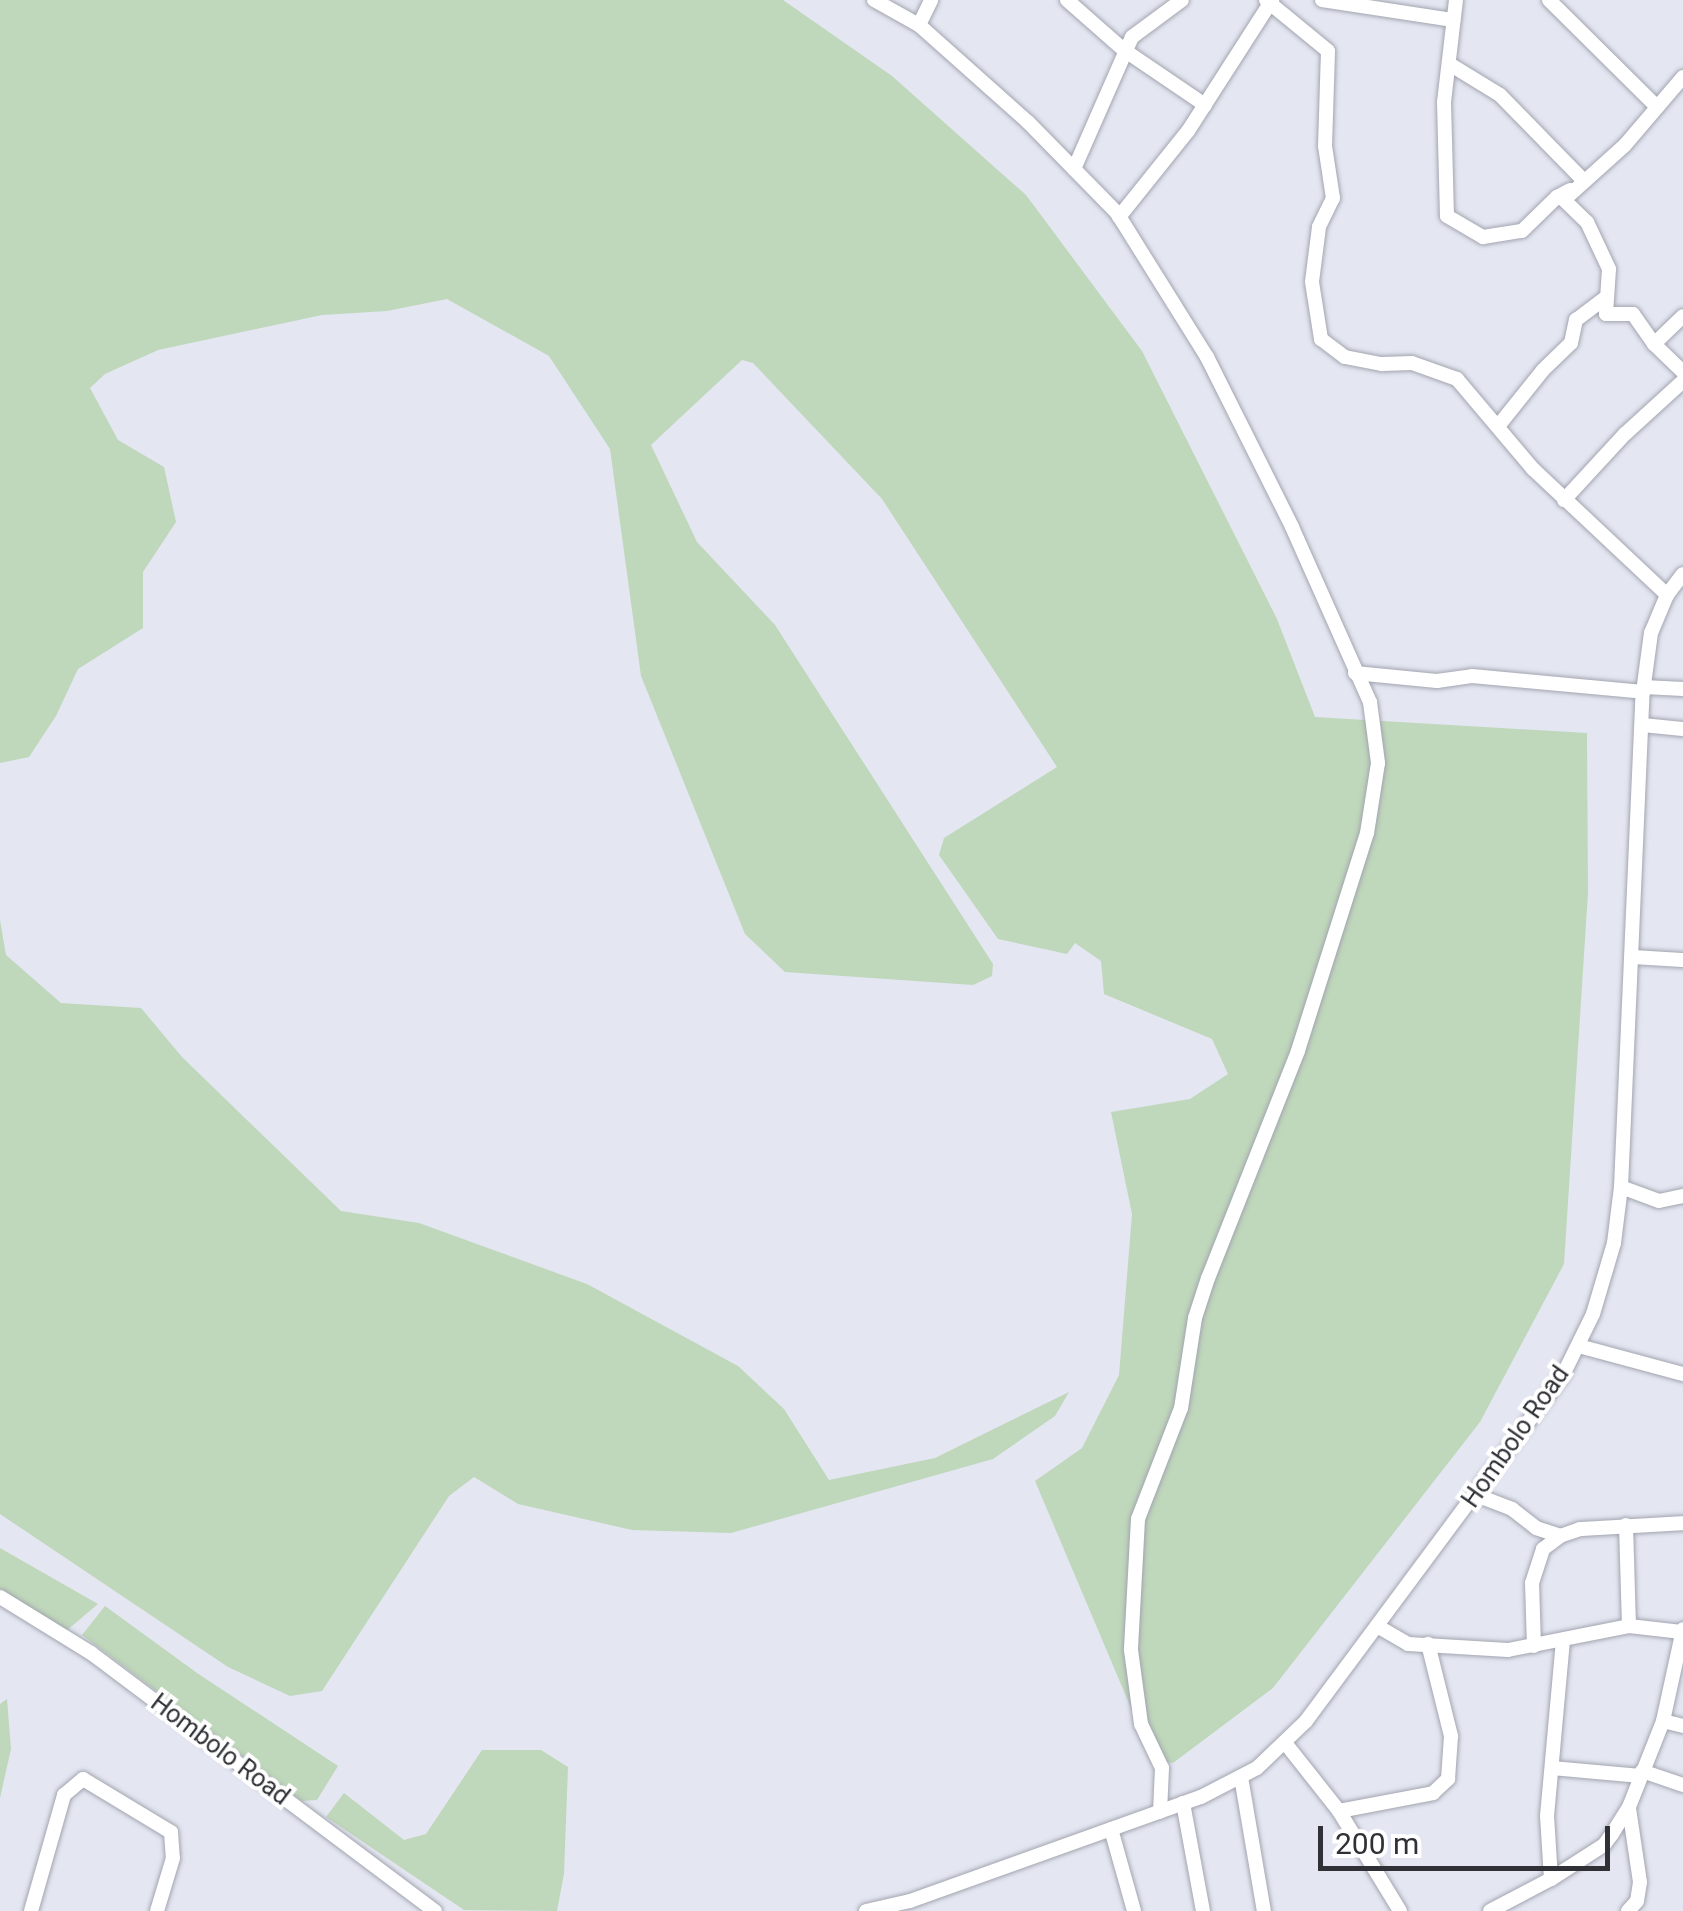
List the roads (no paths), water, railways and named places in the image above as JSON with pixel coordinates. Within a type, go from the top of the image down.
[{"type":"street","points":[[874,0],[919,25],[1074,169],[1119,217],[1206,357],[1292,527],[1370,702],[1378,763],[1367,833],[1298,1051],[1195,1318],[1181,1408],[1136,1530],[1132,1650],[1141,1724],[1162,1768],[1160,1812]]},
{"type":"street","points":[[919,25],[931,0]]},
{"type":"street","points":[[1067,0],[1124,50],[1205,105]]},
{"type":"street","points":[[1074,169],[1135,32],[1182,0]]},
{"type":"street","points":[[1322,0],[1453,20]]},
{"type":"street","points":[[1456,0],[1444,102],[1448,216],[1483,237],[1522,230],[1625,145],[1683,77]]},
{"type":"street","points":[[1548,0],[1657,107]]},
{"type":"street","points":[[1119,217],[1205,105],[1269,1],[1328,51],[1325,146],[1332,198],[1319,227],[1312,282],[1320,338],[1345,357],[1382,364],[1412,363],[1458,380],[1564,500],[1667,595]]},
{"type":"street","points":[[1450,65],[1500,95],[1576,184]]},
{"type":"street","points":[[1576,184],[1565,202],[1587,222],[1609,268],[1606,314],[1632,314],[1654,344],[1683,372]]},
{"type":"street","points":[[1499,425],[1534,379],[1571,343],[1576,320],[1604,299]]},
{"type":"street","points":[[1654,344],[1683,316]]},
{"type":"street","points":[[1564,500],[1625,434],[1683,380]]},
{"type":"street","name":"Hombolo Road","points":[[866,1911],[910,1901],[1160,1812],[1242,1777],[1286,1744],[1542,1407],[1579,1346],[1605,1282],[1621,1188],[1644,689],[1651,633],[1667,595],[1683,574]]},
{"type":"street","points":[[1356,673],[1437,682],[1472,676],[1683,689]]},
{"type":"street","points":[[1642,725],[1683,729]]},
{"type":"street","points":[[1632,958],[1683,960]]},
{"type":"street","points":[[1621,1188],[1658,1201],[1683,1196]]},
{"type":"street","points":[[1579,1346],[1683,1374]]},
{"type":"street","points":[[1476,1495],[1512,1509],[1536,1528],[1560,1536],[1626,1525],[1683,1523]]},
{"type":"street","points":[[1626,1525],[1629,1626]]},
{"type":"street","points":[[1534,1646],[1533,1570],[1543,1549],[1560,1536]]},
{"type":"street","name":"Hombolo Road","points":[[0,1597],[92,1653],[434,1911]]},
{"type":"street","points":[[1377,1626],[1408,1644],[1508,1650],[1629,1626],[1682,1636],[1677,1676],[1663,1721],[1629,1807],[1604,1844],[1490,1911]]},
{"type":"street","points":[[1551,1878],[1547,1816],[1563,1640]]},
{"type":"street","points":[[1339,1812],[1433,1793],[1448,1779],[1451,1736],[1428,1644]]},
{"type":"street","points":[[1663,1721],[1683,1726]]},
{"type":"street","points":[[1286,1744],[1339,1812],[1400,1911]]},
{"type":"street","points":[[1552,1768],[1641,1773],[1683,1784]]},
{"type":"street","points":[[1242,1777],[1264,1911]]},
{"type":"street","points":[[31,1911],[64,1796],[83,1779],[171,1832],[173,1858],[157,1911]]},
{"type":"street","points":[[1183,1803],[1203,1911]]},
{"type":"street","points":[[1628,1911],[1637,1901],[1640,1882],[1629,1807]]},
{"type":"street","points":[[1111,1829],[1134,1911]]}]
